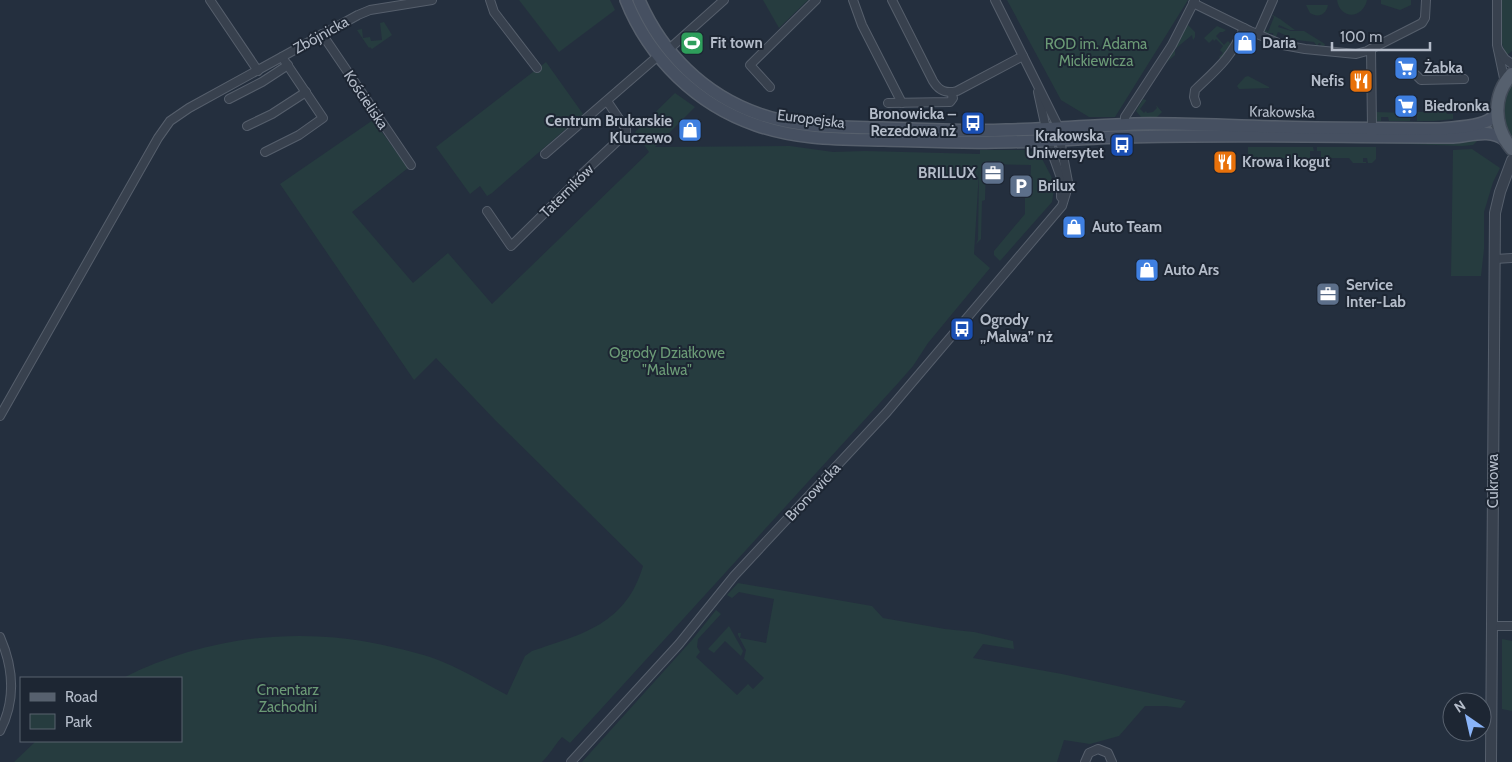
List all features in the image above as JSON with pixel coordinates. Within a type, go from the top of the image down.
[{"type":"main road","name":"Europejska","points":[[626,0],[642,32],[663,53],[719,95],[754,112],[787,121],[843,127],[1054,134]]},
{"type":"main road","name":"Europejska","points":[[639,0],[663,53]]},
{"type":"main road","points":[[1508,78],[1499,96],[1497,107],[1498,123],[1510,147]]},
{"type":"main road","name":"Krakowska","points":[[1054,134],[1125,125],[1211,124],[1277,127],[1438,129],[1471,125],[1490,119],[1495,114],[1497,107]]},
{"type":"main road","name":"Krakowska","points":[[1054,134],[1453,137],[1487,133],[1496,134],[1510,147]]},
{"type":"street","points":[[210,0],[258,71]]},
{"type":"street","name":"Zbójnicka","points":[[0,416],[162,132],[170,122],[180,113],[352,17],[370,10],[432,0]]},
{"type":"street","points":[[490,0],[494,12],[537,68]]},
{"type":"street","points":[[545,154],[724,0]]},
{"type":"street","points":[[770,87],[750,65],[816,0]]},
{"type":"street","points":[[853,0],[862,25],[902,103]]},
{"type":"street","points":[[892,0],[936,86],[941,90],[957,91],[1023,56]]},
{"type":"street","points":[[995,0],[1050,107],[1054,134]]},
{"type":"street","points":[[1258,34],[1273,0]]},
{"type":"street","points":[[1125,125],[1126,117],[1172,45],[1194,2],[1244,28],[1283,45],[1356,54],[1371,49],[1424,21],[1426,0]]},
{"type":"street","points":[[1497,0],[1498,56],[1508,78]]},
{"type":"street","points":[[1196,103],[1194,97],[1195,90],[1226,60],[1244,28]]},
{"type":"street","name":"Kościeliska","points":[[322,34],[411,165]]},
{"type":"street","points":[[1497,45],[1501,54],[1512,64]]},
{"type":"street","points":[[1371,49],[1372,128]]},
{"type":"street","points":[[264,152],[323,118],[282,57]]},
{"type":"street","points":[[229,100],[288,65]]},
{"type":"street","points":[[1416,75],[1421,80],[1464,79]]},
{"type":"street","points":[[247,126],[272,114],[306,92]]},
{"type":"street","points":[[888,104],[950,102],[953,98],[950,92]]},
{"type":"street","name":"Taterników","points":[[487,211],[511,246],[581,175],[626,133],[626,128],[607,101]]},
{"type":"street","name":"Bronowicka","points":[[1051,219],[1060,203],[1062,189],[1054,134]]},
{"type":"street","name":"Bronowicka","points":[[571,762],[679,644],[734,576],[887,412],[1051,219],[1062,204],[1068,186],[1067,172],[1054,134]]},
{"type":"street","name":"Cukrowa","points":[[1491,762],[1495,213],[1497,200],[1512,160]]},
{"type":"street","name":"Cukrowa","points":[[1497,200],[1512,177]]},
{"type":"street","points":[[1495,258],[1512,258]]},
{"type":"street","points":[[1492,626],[1512,626]]},
{"type":"street","points":[[0,638],[8,658],[12,677],[8,712],[0,732]]},
{"type":"street","points":[[1085,762],[1089,753],[1098,749],[1108,752],[1112,762]]},
{"type":"green space","points":[[519,0],[610,0],[615,10],[559,52]]},
{"type":"green space","points":[[763,0],[808,0],[779,28]]},
{"type":"green space","name":"ROD im. Adama Mickiewicza","points":[[1007,0],[1188,0],[1115,117],[1089,117],[1061,100]]},
{"type":"green space","points":[[1337,0],[1367,0],[1361,11],[1352,15],[1342,11]]},
{"type":"green space","points":[[1381,0],[1411,0],[1411,5],[1400,10],[1381,4]]},
{"type":"green space","points":[[1501,0],[1512,0],[1512,51],[1507,55],[1501,35]]},
{"type":"green space","points":[[1306,5],[1328,5],[1321,15],[1313,15]]},
{"type":"green space","points":[[1271,14],[1295,30],[1279,25],[1278,27],[1291,31],[1304,31],[1325,44],[1324,48],[1319,47],[1321,44],[1319,43],[1317,46],[1314,42],[1288,39],[1284,43],[1279,39],[1283,40],[1285,35],[1278,32],[1277,40],[1274,39],[1273,33],[1269,33],[1269,37],[1263,32],[1263,28],[1268,32],[1274,17]]},
{"type":"green space","points":[[384,22],[392,35],[372,49],[369,48],[357,30],[362,29],[363,38],[370,37],[371,41],[382,40],[380,23]]},
{"type":"green space","points":[[1186,23],[1195,32],[1195,37],[1193,40],[1192,35],[1175,49],[1175,55],[1162,66]]},
{"type":"green space","points":[[1217,26],[1226,30],[1216,36],[1224,45],[1228,41],[1231,44],[1221,59],[1219,57],[1223,53],[1220,50],[1223,46],[1216,39],[1209,43],[1204,38]]},
{"type":"green space","points":[[546,62],[583,114],[492,193],[487,196],[480,186],[470,194],[436,147]]},
{"type":"green space","points":[[1248,76],[1269,88],[1239,89],[1237,86]]},
{"type":"green space","points":[[1512,83],[1512,138],[1508,131],[1504,111],[1506,97]]},
{"type":"green space","points":[[675,93],[695,107],[655,147],[790,146],[833,152],[980,154],[980,150],[1028,150],[1040,155],[1054,183],[1054,189],[1052,202],[1000,261],[994,255],[994,251],[1025,214],[1025,192],[1030,191],[1031,165],[986,164],[985,200],[982,201],[981,239],[976,244],[978,240],[979,171],[974,254],[990,268],[928,343],[913,366],[899,382],[570,743],[562,737],[542,762],[14,762],[35,742],[182,742],[182,677],[125,677],[187,652],[255,638],[289,636],[358,640],[424,655],[459,669],[507,695],[525,656],[532,651],[585,632],[614,614],[626,601],[635,586],[643,566],[495,420],[436,358],[414,380],[280,184],[373,120],[408,168],[352,212],[413,283],[448,253],[492,304],[649,152],[635,132]]},
{"type":"green space","points":[[1143,99],[1146,101],[1140,109],[1144,113],[1146,111],[1147,113],[1153,112],[1157,108],[1156,105],[1162,112],[1157,117],[1141,117],[1136,111]]},
{"type":"green space","points":[[1375,112],[1411,113],[1410,121],[1389,121],[1388,117],[1381,117],[1381,121],[1375,121]]},
{"type":"green space","points":[[1417,112],[1446,112],[1447,114],[1453,114],[1453,119],[1417,121]]},
{"type":"green space","points":[[1480,138],[1473,145],[1462,146],[1382,143],[1383,142]]},
{"type":"green space","points":[[1248,147],[1313,147],[1314,151],[1310,151],[1310,158],[1263,158],[1259,163],[1251,163],[1256,161],[1256,158],[1249,158],[1248,161]]},
{"type":"green space","points":[[1317,147],[1376,147],[1376,159],[1372,163],[1368,163],[1367,158],[1363,158],[1363,162],[1366,163],[1353,163],[1349,158],[1321,158],[1321,151],[1317,151]]},
{"type":"green space","points":[[1472,149],[1500,168],[1493,182],[1484,212],[1484,249],[1481,276],[1451,276],[1453,150]]},
{"type":"green space","points":[[738,583],[872,606],[883,618],[974,632],[1013,641],[1014,649],[983,644],[973,658],[1062,674],[1186,701],[1181,708],[1145,706],[1119,736],[1090,744],[1064,740],[1057,762],[582,762],[692,640],[716,610],[721,614],[698,639],[697,647],[700,652],[696,657],[737,695],[748,684],[753,689],[764,678],[744,659],[746,650],[738,635],[738,633],[741,633],[740,638],[766,643],[774,599],[739,592],[732,598],[727,595]]},
{"type":"green space","points":[[729,626],[743,651],[741,656],[725,641],[714,653],[708,649]]},
{"type":"green space","points":[[1502,639],[1512,641],[1512,711],[1502,709]]},
{"type":"place","name":"Fit town","points":[[692,43]]},
{"type":"place","name":"Daria","points":[[1245,43]]},
{"type":"place","name":"Żabka","points":[[1406,68]]},
{"type":"place","name":"Nefis","points":[[1361,81]]},
{"type":"place","name":"Biedronka","points":[[1406,106]]},
{"type":"place","name":"Bronowicka – Rezedowa nż","points":[[973,123]]},
{"type":"place","name":"Centrum Brukarskie Kluczewo","points":[[690,130]]},
{"type":"place","name":"Krakowska Uniwersytet","points":[[1122,145]]},
{"type":"place","name":"Krowa i kogut","points":[[1225,162]]},
{"type":"place","name":"BRILLUX","points":[[993,173]]},
{"type":"place","name":"Brilux","points":[[1021,186]]},
{"type":"place","name":"Auto Team","points":[[1074,227]]},
{"type":"place","name":"Auto Ars","points":[[1147,270]]},
{"type":"place","name":"Service Inter-Lab","points":[[1328,294]]},
{"type":"place","name":"Ogrody „Malwa” nż","points":[[962,329]]},
{"type":"park label","name":"Ogrody Działkowe \"Malwa\"","points":[[667,362]]},
{"type":"park label","name":"Cmentarz Zachodni","points":[[288,698]]}]
